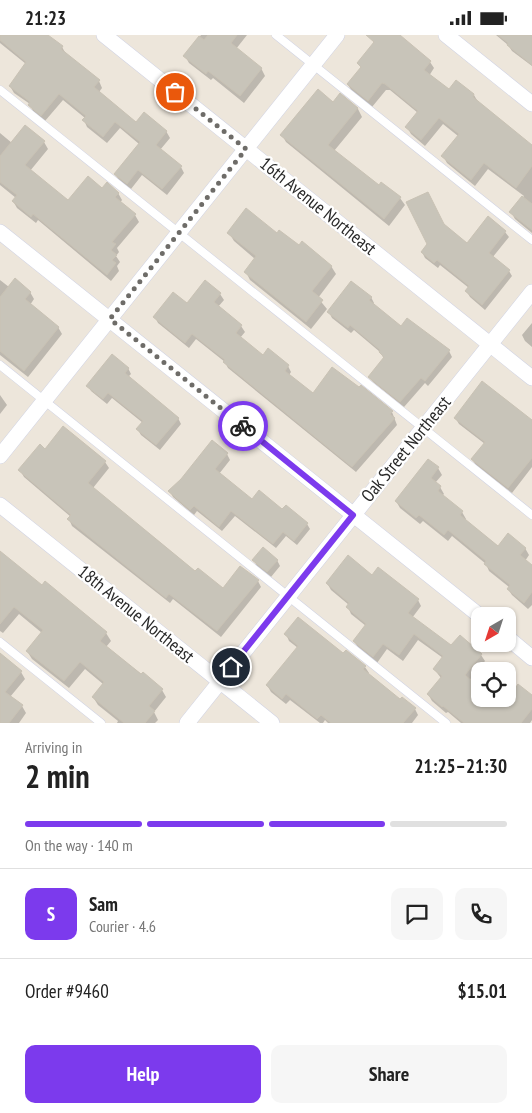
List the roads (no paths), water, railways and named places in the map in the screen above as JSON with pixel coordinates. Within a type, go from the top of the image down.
[{"type":"street","name":"16th Avenue Northeast","points":[[104,35],[532,377]]},
{"type":"street","points":[[0,456],[338,35]]},
{"type":"street","points":[[446,35],[532,104]]},
{"type":"street","points":[[0,232],[471,609]]},
{"type":"street","name":"Oak Street Northeast","points":[[187,723],[532,292]]},
{"type":"street","name":"18th Avenue Northeast","points":[[0,505],[272,723]]},
{"type":"street","points":[[516,645],[532,658]]},
{"type":"lane","points":[[276,35],[532,240]]},
{"type":"lane","points":[[0,89],[532,515]]},
{"type":"lane","points":[[0,365],[446,723]]},
{"type":"lane","points":[[0,642],[101,723]]}]
